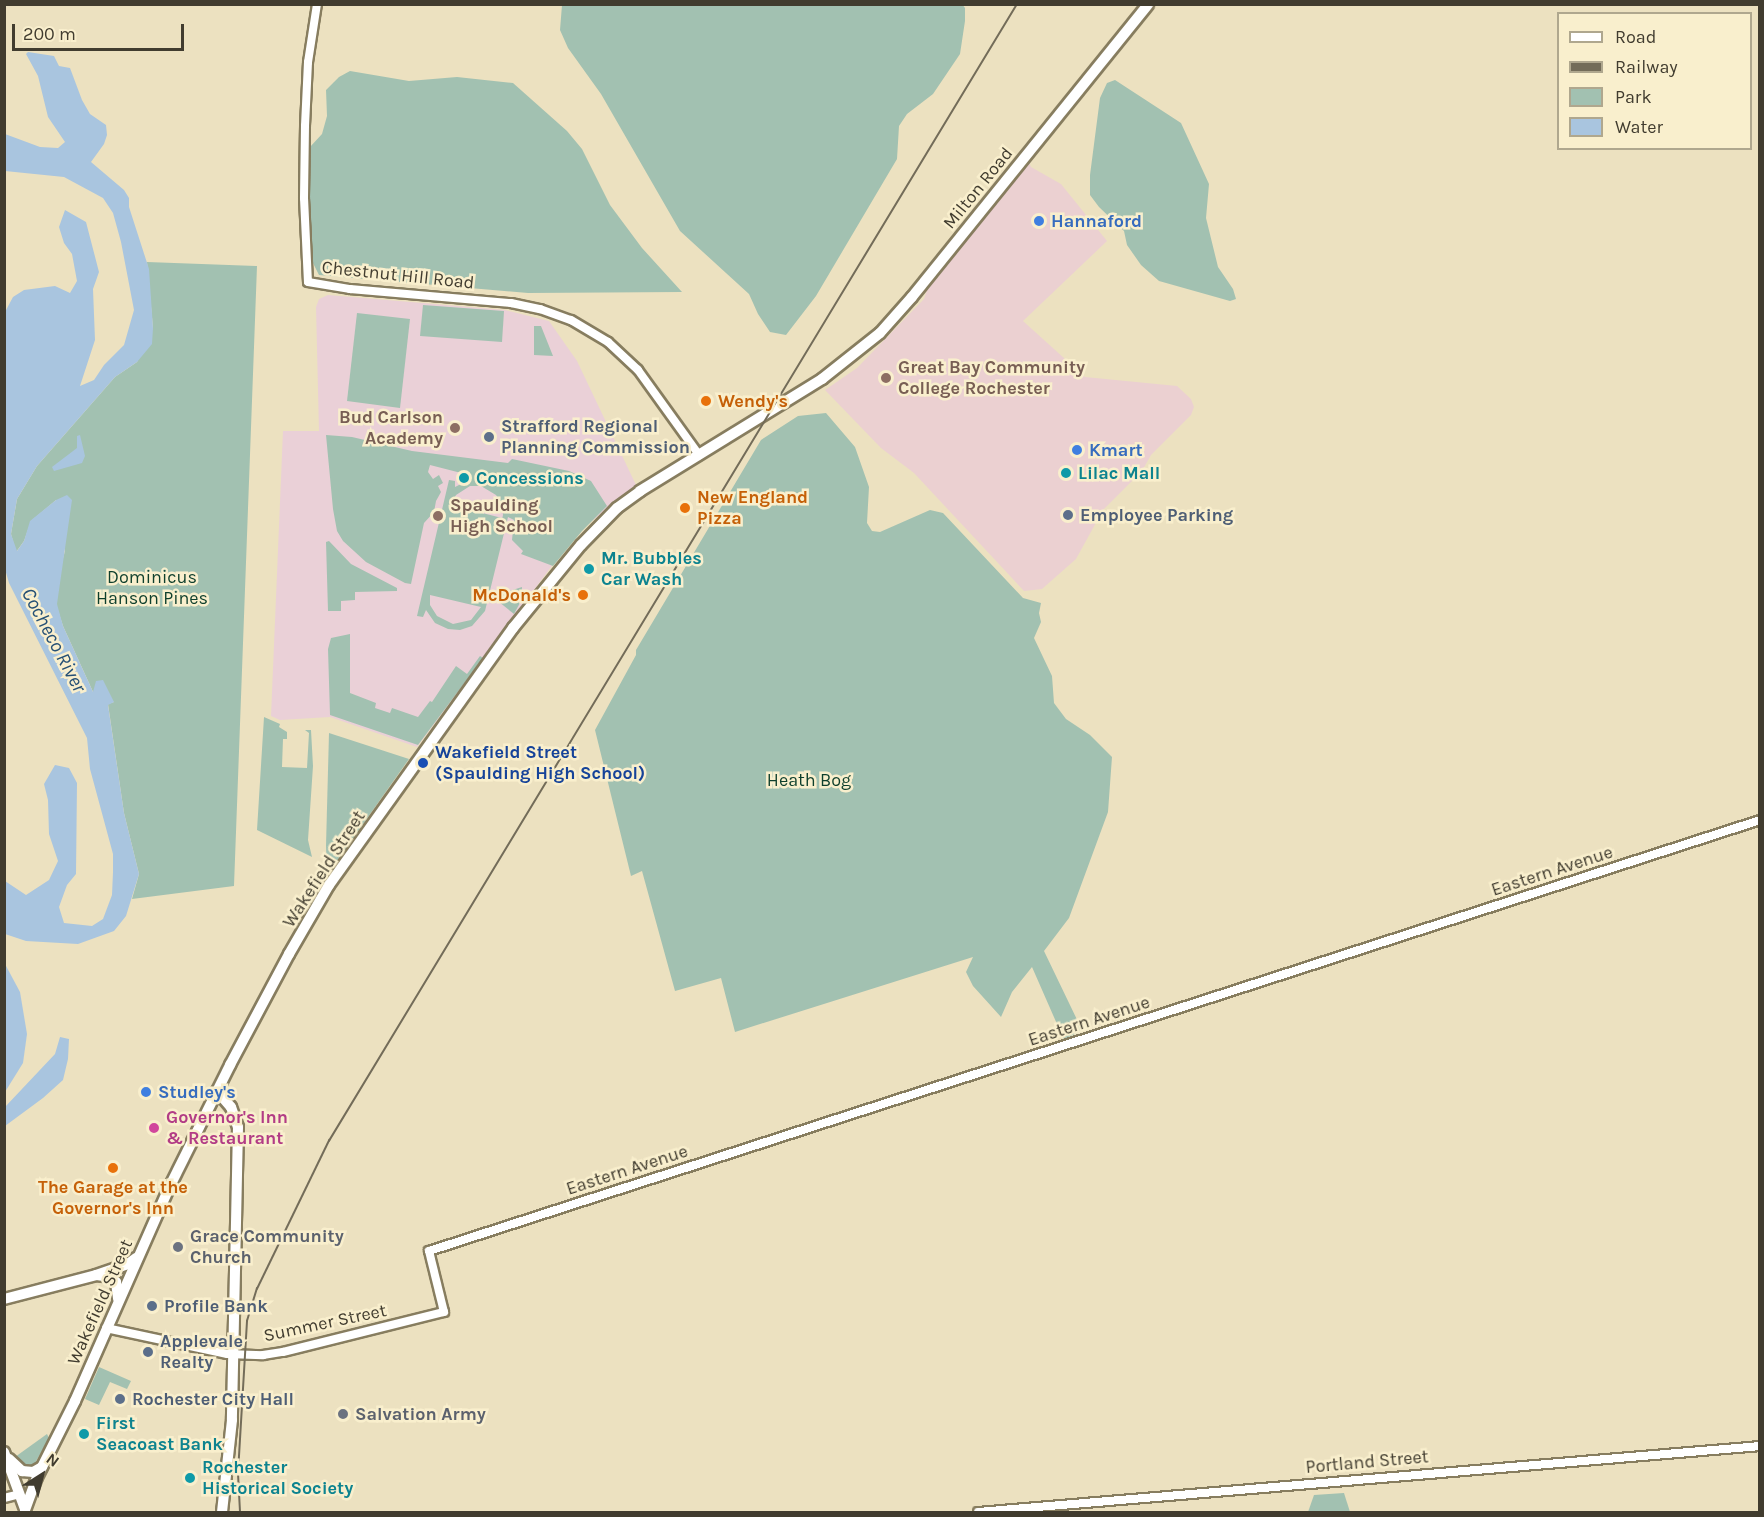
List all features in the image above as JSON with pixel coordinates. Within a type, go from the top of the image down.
[{"type":"main road","name":"Milton Road","points":[[822,380],[864,347],[904,307],[1148,4]]},
{"type":"main road","name":"Wakefield Street","points":[[25,1511],[42,1467],[75,1401],[138,1256],[217,1091],[329,885],[513,628],[601,523],[640,491],[822,380]]},
{"type":"main road","points":[[217,1091],[235,1114],[238,1127],[232,1420],[222,1512]]},
{"type":"main road","points":[[4,1299],[96,1275],[128,1264],[138,1256]]},
{"type":"main road","points":[[96,1275],[110,1277],[116,1282],[118,1300]]},
{"type":"main road","points":[[6,1456],[22,1471],[33,1472],[42,1467]]},
{"type":"main road","points":[[6,1456],[25,1511]]},
{"type":"street","name":"Chestnut Hill Road","points":[[317,4],[308,62],[304,126],[304,198],[308,282],[350,289],[511,303],[571,320],[608,342],[634,365],[699,454]]},
{"type":"street","name":"Eastern Avenue","points":[[444,1312],[429,1251],[1760,820]]},
{"type":"street","name":"Summer Street","points":[[106,1328],[233,1355],[283,1352],[444,1312]]},
{"type":"street","name":"Portland Street","points":[[978,1512],[1760,1446]]},
{"type":"street","points":[[4,1497],[20,1494]]},
{"type":"shaded area","points":[[1029,163],[1031,167],[1061,184],[1107,241],[1023,321],[1085,377],[1177,386],[1191,399],[1194,407],[1191,415],[1151,455],[1142,471],[1103,510],[1076,559],[1042,589],[1024,591],[914,473],[881,448],[825,390],[857,368],[924,299],[927,290]]},
{"type":"shaded area","name":"Spaulding High School","points":[[328,295],[505,310],[549,321],[577,361],[636,485],[586,526],[557,559],[417,747],[330,717],[280,720],[271,716],[283,431],[319,431],[316,307],[319,299]]},
{"type":"green space","points":[[962,4],[965,8],[965,21],[960,54],[933,94],[907,114],[899,126],[897,159],[816,296],[786,335],[770,332],[749,294],[680,231],[601,94],[568,48],[560,30],[562,5]]},
{"type":"green space","points":[[350,71],[409,81],[457,77],[513,83],[567,131],[582,149],[610,205],[642,248],[682,292],[528,293],[319,275],[312,261],[310,147],[322,134],[327,116],[326,90],[339,77]]},
{"type":"green space","points":[[1115,80],[1181,123],[1209,184],[1206,218],[1218,267],[1233,289],[1236,299],[1230,301],[1159,281],[1141,265],[1127,245],[1124,231],[1090,195],[1090,175],[1100,98],[1107,83]]},
{"type":"green space","name":"Dominicus Hanson Pines","points":[[147,262],[257,266],[234,886],[132,899],[139,874],[124,813],[108,704],[114,702],[94,694],[63,626],[56,604],[60,569],[65,551],[56,500],[31,521],[24,541],[16,552],[11,534],[17,499],[37,466],[115,377],[137,362],[153,328]]},
{"type":"green space","points":[[423,305],[504,311],[502,342],[420,336]]},
{"type":"green space","points":[[357,313],[410,319],[400,408],[347,401]]},
{"type":"green space","points":[[534,326],[541,326],[553,356],[534,355]]},
{"type":"green space","name":"Heath Bog","points":[[826,413],[855,447],[869,487],[867,523],[872,531],[880,532],[930,510],[943,513],[1023,598],[1041,603],[1039,613],[1041,622],[1034,638],[1052,676],[1054,703],[1066,719],[1090,735],[1112,757],[1108,812],[1069,918],[1044,951],[1082,1030],[1064,1040],[1032,967],[1012,992],[1001,1017],[973,986],[966,972],[973,957],[735,1032],[721,978],[675,991],[642,871],[631,876],[595,730],[636,655],[636,650],[761,440],[798,416]]},
{"type":"green space","points":[[326,435],[352,437],[412,451],[508,463],[512,459],[569,471],[591,481],[607,506],[582,531],[553,566],[521,554],[523,551],[512,540],[514,520],[508,517],[485,611],[472,626],[460,630],[448,629],[435,623],[426,610],[423,617],[417,616],[449,480],[455,481],[455,487],[467,481],[469,475],[430,465],[428,472],[433,479],[439,475],[443,483],[438,486],[441,492],[434,512],[424,523],[411,584],[366,562],[343,541],[337,531]],"holes":[[[470,486],[481,486],[496,495],[502,504],[503,515],[501,524],[502,518],[451,505],[456,495]],[[430,595],[481,607],[471,620],[453,624],[437,616],[430,605]]]},
{"type":"green space","points":[[329,541],[351,564],[397,588],[397,591],[355,592],[355,600],[341,601],[341,611],[328,611],[326,542]]},
{"type":"green space","points":[[522,587],[521,601],[514,614],[494,598],[494,596]]},
{"type":"green space","points":[[350,634],[350,693],[376,703],[375,708],[390,713],[392,708],[418,717],[430,701],[432,702],[456,666],[467,674],[480,656],[483,658],[418,745],[330,715],[328,649],[331,638]]},
{"type":"green space","points":[[264,717],[280,724],[279,727],[287,732],[287,739],[283,739],[282,767],[307,768],[309,733],[305,730],[311,730],[313,766],[308,840],[312,857],[257,830]]},
{"type":"green space","points":[[329,733],[409,759],[327,875],[326,846]]},
{"type":"green space","points":[[99,1367],[131,1381],[127,1389],[110,1382],[99,1405],[85,1399]]},
{"type":"green space","points":[[47,1434],[49,1438],[34,1465],[24,1466],[15,1457]]},
{"type":"green space","points":[[1344,1493],[1350,1512],[1308,1512],[1314,1495]]},
{"type":"water","name":"Cocheco River","points":[[28,52],[54,56],[59,66],[70,68],[90,114],[106,125],[107,135],[104,144],[91,162],[124,190],[129,198],[129,207],[149,269],[153,328],[152,344],[137,362],[115,377],[37,466],[17,499],[11,534],[17,551],[24,541],[30,521],[56,500],[67,495],[72,500],[57,604],[63,626],[93,692],[96,681],[103,680],[114,702],[108,705],[124,813],[139,874],[126,916],[114,931],[78,944],[26,941],[5,934],[5,881],[26,895],[49,880],[58,861],[49,834],[48,800],[44,784],[55,765],[69,768],[77,783],[76,874],[67,885],[59,907],[64,923],[92,926],[103,919],[112,895],[113,854],[90,769],[87,738],[9,583],[5,569],[5,312],[13,297],[24,290],[55,286],[70,293],[77,281],[72,254],[64,243],[59,227],[65,210],[86,222],[99,272],[93,289],[95,340],[80,386],[94,380],[104,365],[124,345],[134,310],[113,213],[103,198],[64,177],[5,171],[5,134],[40,147],[58,148],[65,142],[48,117],[38,76],[26,54]]},
{"type":"water","points":[[80,435],[85,456],[82,463],[54,471],[52,467],[77,448],[77,436]]},
{"type":"water","points":[[5,964],[20,992],[27,1034],[23,1063],[5,1092]]},
{"type":"water","points":[[60,1037],[69,1039],[68,1059],[63,1080],[5,1126],[5,1107],[55,1054]]},
{"type":"railway","points":[[240,1512],[238,1473],[247,1321],[257,1289],[329,1141],[1017,4]]},
{"type":"place","name":"Hannaford","points":[[1039,221]]},
{"type":"place","name":"Great Bay Community College Rochester","points":[[886,378]]},
{"type":"place","name":"Wendy's","points":[[706,401]]},
{"type":"place","name":"Bud Carlson Academy","points":[[455,428]]},
{"type":"place","name":"Strafford Regional Planning Commission","points":[[489,437]]},
{"type":"place","name":"Kmart","points":[[1077,450]]},
{"type":"place","name":"Lilac Mall","points":[[1066,473]]},
{"type":"place","name":"Concessions","points":[[464,478]]},
{"type":"place","name":"New England Pizza","points":[[685,508]]},
{"type":"place","name":"Employee Parking","points":[[1068,515]]},
{"type":"place","name":"Spaulding High School","points":[[438,516]]},
{"type":"place","name":"Mr. Bubbles Car Wash","points":[[589,569]]},
{"type":"place","name":"McDonald's","points":[[583,595]]},
{"type":"place","name":"Wakefield Street (Spaulding High School)","points":[[423,763]]},
{"type":"place","name":"Studley's","points":[[146,1092]]},
{"type":"place","name":"Governor's Inn & Restaurant","points":[[154,1128]]},
{"type":"place","name":"The Garage at the Governor's Inn","points":[[113,1168]]},
{"type":"place","name":"Grace Community Church","points":[[178,1247]]},
{"type":"place","name":"Profile Bank","points":[[152,1306]]},
{"type":"place","name":"Applevale Realty","points":[[148,1352]]},
{"type":"place","name":"Rochester City Hall","points":[[120,1399]]},
{"type":"place","name":"Salvation Army","points":[[343,1414]]},
{"type":"place","name":"First Seacoast Bank","points":[[84,1434]]},
{"type":"place","name":"Rochester Historical Society","points":[[190,1478]]}]
